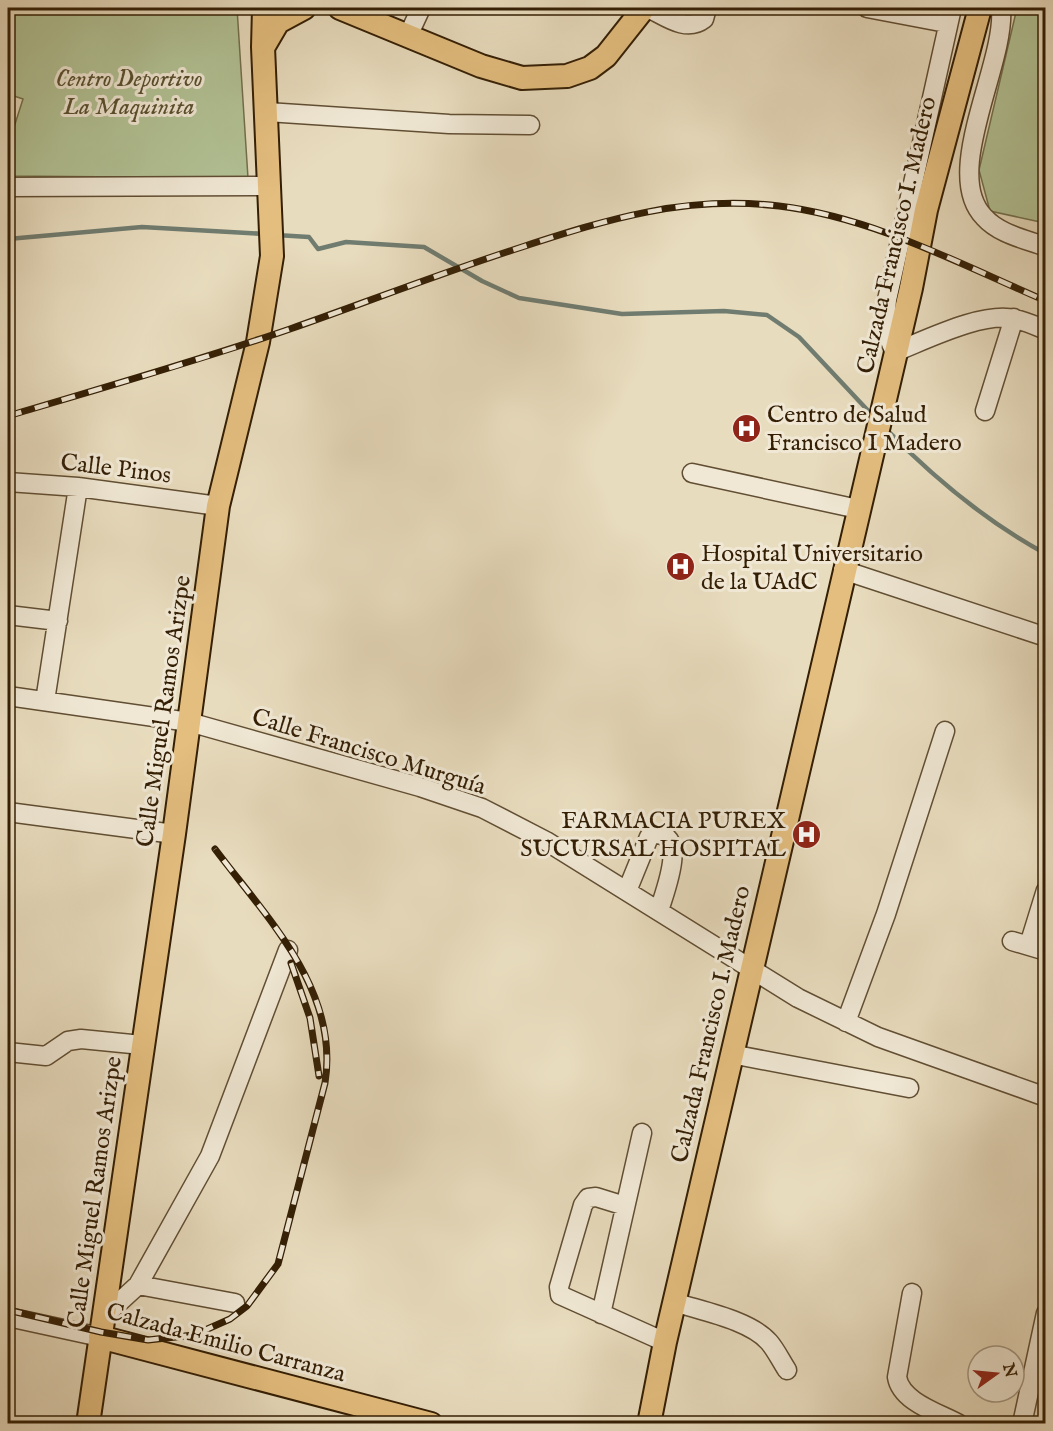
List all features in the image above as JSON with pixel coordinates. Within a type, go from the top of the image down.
[{"type":"main road","points":[[253,8],[263,41]]},
{"type":"main road","name":"Calle Miguel Ramos Arizpe","points":[[88,1424],[174,834],[218,506],[258,342],[272,256],[263,41],[264,8]]},
{"type":"main road","points":[[263,41],[278,22],[304,8]]},
{"type":"main road","points":[[340,8],[481,66],[522,78],[567,76],[590,68],[606,56],[644,8]]},
{"type":"main road","name":"Calzada Francisco I. Madero","points":[[649,1424],[674,1302],[843,570],[886,395],[926,210],[979,8]]},
{"type":"main road","name":"Calzada Emilio Carranza","points":[[101,1327],[430,1424]]},
{"type":"street","points":[[408,36],[421,8]]},
{"type":"street","points":[[648,8],[681,24],[693,25],[704,19],[707,8]]},
{"type":"street","points":[[867,8],[949,15],[887,300],[884,324],[895,352],[979,321],[1014,318],[1046,330]]},
{"type":"street","points":[[1001,8],[1000,31],[968,163],[972,199],[983,217],[997,228],[1046,247]]},
{"type":"street","points":[[267,112],[449,124],[530,125]]},
{"type":"street","points":[[8,187],[268,186]]},
{"type":"street","points":[[985,411],[1014,318]]},
{"type":"street","points":[[692,473],[858,509]]},
{"type":"street","name":"Calle Pinos","points":[[8,482],[78,487],[218,506]]},
{"type":"street","points":[[45,701],[78,487]]},
{"type":"street","points":[[843,570],[1046,638]]},
{"type":"street","points":[[8,615],[58,621]]},
{"type":"street","name":"Calle Francisco Murguía","points":[[8,696],[189,722],[482,808],[546,841],[750,969],[846,1022],[878,1037],[1046,1097]]},
{"type":"street","points":[[846,1022],[886,914],[945,731]]},
{"type":"street","points":[[8,812],[174,834]]},
{"type":"street","points":[[627,891],[649,837],[653,834],[665,836],[670,841],[673,856],[659,911]]},
{"type":"street","points":[[1029,946],[1046,890]]},
{"type":"street","points":[[101,1327],[138,1285],[210,1156],[288,951]]},
{"type":"street","points":[[8,1052],[46,1056],[68,1041],[81,1039],[142,1045]]},
{"type":"street","points":[[731,1054],[909,1088]]},
{"type":"street","points":[[600,1314],[642,1133]]},
{"type":"street","points":[[625,1206],[596,1197],[588,1198],[583,1205],[559,1287],[560,1295],[665,1342]]},
{"type":"street","points":[[138,1285],[235,1303]]},
{"type":"street","points":[[912,1293],[897,1377],[899,1387],[910,1397],[959,1424]]},
{"type":"street","points":[[674,1302],[741,1324],[759,1333],[768,1341],[787,1370]]},
{"type":"street","points":[[1022,1424],[1046,1313]]},
{"type":"street","name":"Calzada Emilio Carranza","points":[[8,1317],[101,1327]]},
{"type":"green space","name":"Centro Deportivo La Maquinita","points":[[8,8],[237,8],[248,178],[8,176],[8,146],[23,99],[8,94],[8,52],[12,38],[8,36]]},
{"type":"green space","points":[[1017,8],[1045,8],[1045,223],[990,211],[979,170]]},
{"type":"waterway","points":[[8,239],[142,227],[265,234]]},
{"type":"waterway","points":[[276,235],[309,237],[318,249],[346,242],[424,247],[482,281],[519,298],[622,314],[724,311],[767,315],[799,337],[874,417]]},
{"type":"waterway","points":[[886,429],[961,498],[1046,554]]},
{"type":"railway","points":[[8,416],[255,341],[585,227],[679,207],[745,203],[779,206],[848,220],[915,244],[1046,301]]},
{"type":"railway","points":[[8,1310],[101,1332],[148,1340],[194,1335],[230,1319],[247,1306],[278,1264],[325,1083],[327,1049],[321,1017],[310,986],[295,957],[276,928],[215,849]]},
{"type":"railway","points":[[291,963],[310,1018],[319,1076]]},
{"type":"place","name":"Centro de Salud Francisco I Madero","points":[[746,428]]},
{"type":"place","name":"Hospital Universitario de la UAdC","points":[[680,567]]},
{"type":"place","name":"FARMACIA PUREX SUCURSAL HOSPITAL","points":[[807,834]]}]
